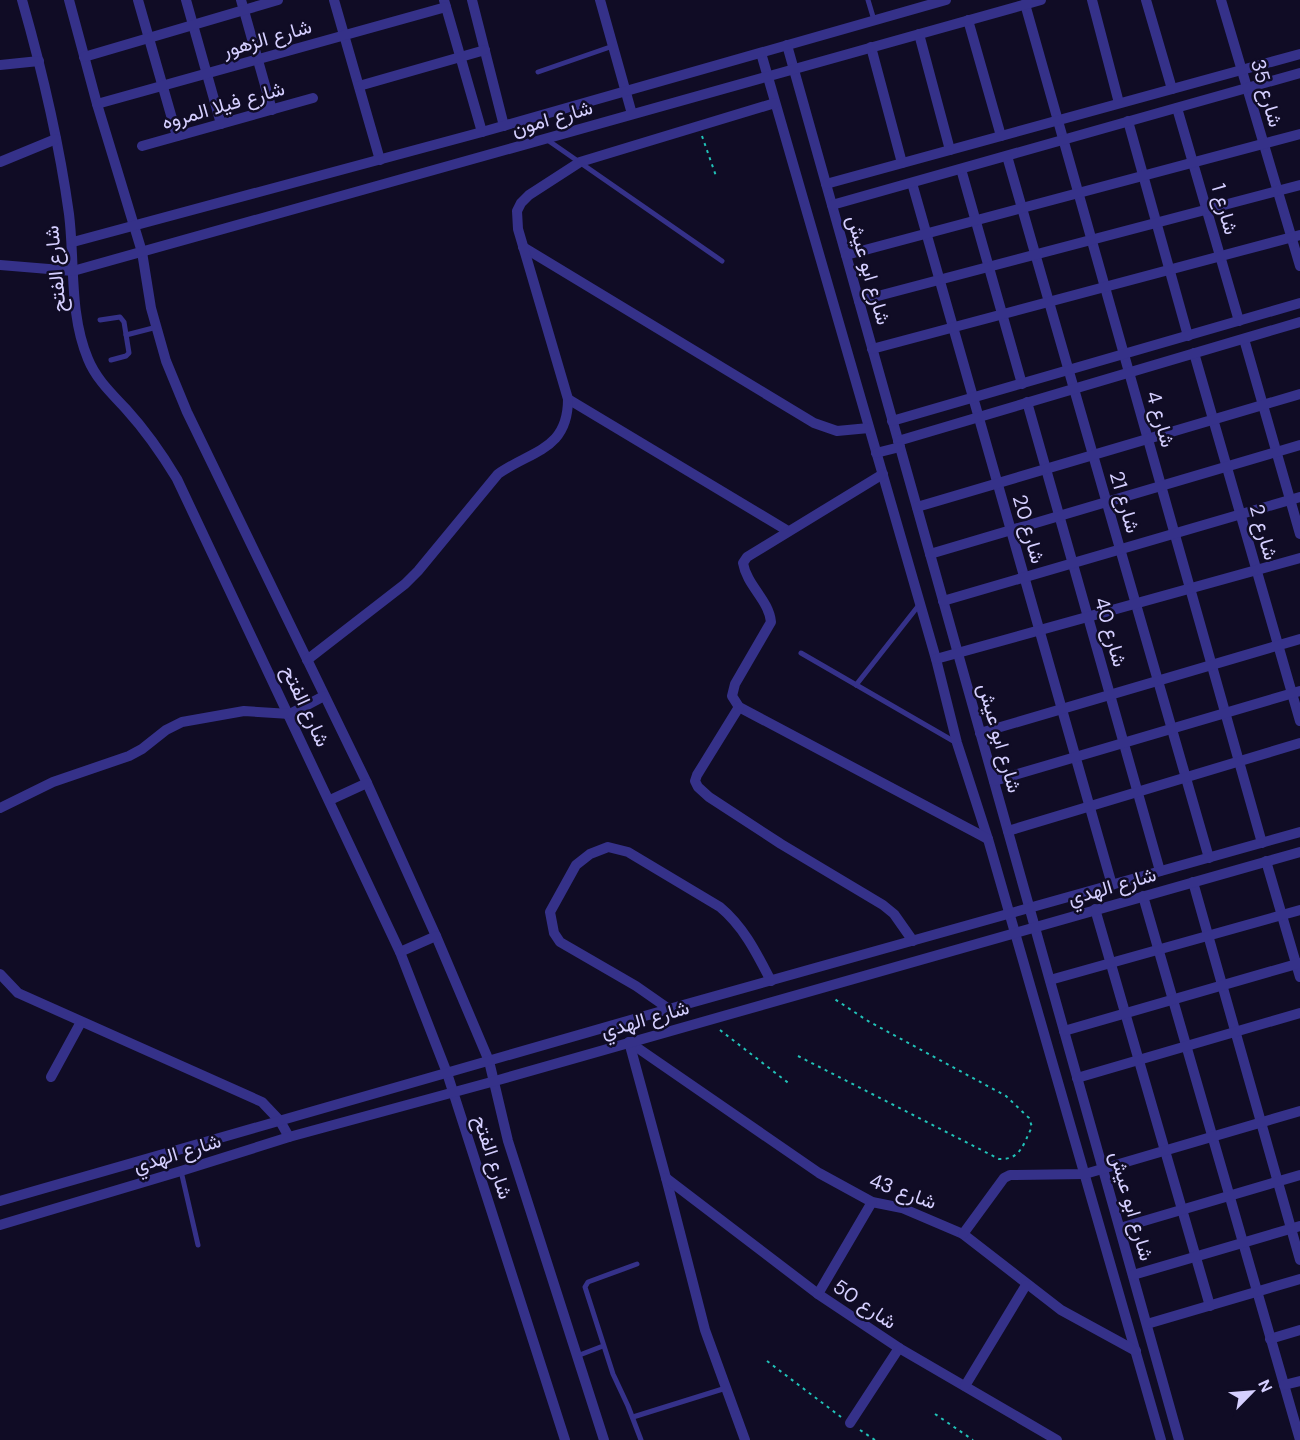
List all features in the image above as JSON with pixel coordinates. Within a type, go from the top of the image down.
[{"type":"street","name":"شارع الفتح","points":[[22,0],[39,61],[66,188],[73,242],[78,331],[88,360],[104,387],[158,447],[177,479],[290,714],[400,952],[447,1073],[565,1440]]},
{"type":"street","name":"شارع الفتح","points":[[69,0],[97,104],[142,252],[166,361],[187,412],[367,783],[489,1061],[508,1141],[604,1440]]},
{"type":"street","points":[[138,0],[177,136]]},
{"type":"street","points":[[186,0],[221,124]]},
{"type":"street","points":[[84,57],[194,25],[242,5],[278,0]]},
{"type":"street","points":[[334,0],[380,160]]},
{"type":"street","points":[[472,0],[504,126]]},
{"type":"street","points":[[600,0],[632,114]]},
{"type":"street","name":"شارع امون","points":[[73,242],[504,126],[945,0]]},
{"type":"street","name":"شارع امون","points":[[73,271],[1041,0]]},
{"type":"street","points":[[1092,0],[1119,103]]},
{"type":"street","points":[[1146,0],[1172,89]]},
{"type":"street","name":"شارع 35","points":[[1221,0],[1277,190],[1296,236],[1300,266]]},
{"type":"street","points":[[445,3],[482,132]]},
{"type":"street","name":"شارع الزهور","points":[[97,104],[344,35],[445,3]]},
{"type":"street","name":"شارع 4","points":[[1025,4],[1262,843]]},
{"type":"street","points":[[242,5],[272,110]]},
{"type":"street","points":[[968,20],[1001,136]]},
{"type":"street","points":[[919,34],[950,150]]},
{"type":"street","name":"شارع ابو عيش","points":[[787,45],[1179,1440]]},
{"type":"street","points":[[871,47],[902,163]]},
{"type":"street","points":[[359,86],[485,50]]},
{"type":"street","name":"شارع ابو عيش","points":[[761,52],[936,659],[957,743],[988,839],[1161,1440]]},
{"type":"street","points":[[826,184],[1300,54]]},
{"type":"street","points":[[0,65],[39,61]]},
{"type":"street","points":[[832,205],[1300,73]]},
{"type":"street","name":"شارع فيلا المروه","points":[[142,146],[313,98]]},
{"type":"street","points":[[307,660],[405,584],[498,474],[510,465],[546,448],[555,440],[563,427],[568,413],[568,399],[516,219],[521,203],[529,195],[580,162],[775,103]]},
{"type":"street","name":"شارع 1","points":[[1177,108],[1239,321]]},
{"type":"street","points":[[1128,122],[1188,336]]},
{"type":"street","points":[[846,255],[1300,134]]},
{"type":"street","points":[[0,162],[56,139]]},
{"type":"street","name":"شارع 21","points":[[1007,156],[1209,858]]},
{"type":"street","points":[[961,169],[1022,384]]},
{"type":"street","name":"شارع 20","points":[[912,183],[1112,885]]},
{"type":"street","points":[[859,301],[1300,185]]},
{"type":"street","points":[[872,349],[1296,236]]},
{"type":"street","points":[[523,247],[814,423],[837,431],[869,428]]},
{"type":"street","points":[[0,265],[73,271]]},
{"type":"street","points":[[892,421],[1300,303]]},
{"type":"street","points":[[876,453],[978,417],[1300,322]]},
{"type":"street","points":[[1244,339],[1277,452],[1295,498],[1300,534]]},
{"type":"street","name":"شارع 2","points":[[1194,353],[1278,645],[1296,692],[1300,721]]},
{"type":"street","points":[[917,507],[1300,394]]},
{"type":"street","points":[[568,399],[788,531]]},
{"type":"street","name":"شارع 40","points":[[1028,402],[1160,871]]},
{"type":"street","points":[[930,554],[1300,445]]},
{"type":"street","points":[[883,474],[747,557],[743,563],[747,579],[769,611],[771,622],[735,684],[732,696],[739,707],[988,839]]},
{"type":"street","points":[[943,601],[1295,498]]},
{"type":"street","points":[[936,659],[1300,558]]},
{"type":"street","points":[[980,733],[1300,639]]},
{"type":"street","points":[[994,781],[1296,692]]},
{"type":"street","points":[[0,808],[53,782],[129,756],[166,730],[182,722],[244,711],[290,714],[324,696]]},
{"type":"street","points":[[739,707],[697,775],[695,781],[702,792],[781,844],[883,904],[894,914],[913,941]]},
{"type":"street","points":[[1008,831],[1300,743]]},
{"type":"street","points":[[330,800],[367,783]]},
{"type":"street","name":"شارع الهدي","points":[[0,1201],[669,1009],[1300,832]]},
{"type":"street","points":[[669,1009],[636,986],[566,946],[554,933],[550,912],[576,865],[590,854],[608,847],[628,852],[720,907],[732,917],[749,940],[771,981]]},
{"type":"street","name":"شارع الهدي","points":[[0,1225],[181,1172],[289,1137],[495,1081],[1300,852]]},
{"type":"street","points":[[1266,861],[1298,963],[1300,977]]},
{"type":"street","points":[[1193,882],[1278,1181],[1296,1227],[1300,1260]]},
{"type":"street","points":[[1143,896],[1300,1437]]},
{"type":"street","points":[[1095,909],[1210,1306]]},
{"type":"street","points":[[1050,980],[1300,910]]},
{"type":"street","points":[[400,952],[436,936]]},
{"type":"street","points":[[1064,1031],[1298,963]]},
{"type":"street","points":[[0,974],[18,993],[262,1102],[280,1121],[289,1137]]},
{"type":"street","points":[[1077,1078],[1300,1013]]},
{"type":"street","points":[[51,1077],[81,1022]]},
{"type":"street","points":[[629,1042],[705,1330],[745,1440]]},
{"type":"street","name":"شارع 43","points":[[629,1042],[819,1173],[872,1202],[902,1208],[963,1234],[1061,1310],[1136,1351]]},
{"type":"street","points":[[963,1234],[1004,1178],[1016,1175],[1085,1174],[1300,1110]]},
{"type":"street","points":[[1120,1228],[1300,1174]]},
{"type":"street","name":"شارع 50","points":[[666,1178],[818,1294],[899,1348],[1057,1440]]},
{"type":"street","points":[[818,1294],[872,1202]]},
{"type":"street","points":[[1133,1275],[1296,1227]]},
{"type":"street","points":[[1147,1324],[1300,1279]]},
{"type":"street","points":[[965,1386],[1026,1285]]},
{"type":"street","points":[[1270,1339],[1300,1330]]},
{"type":"street","points":[[850,1423],[899,1348]]},
{"type":"street","points":[[1284,1385],[1300,1381]]},
{"type":"street","points":[[1156,1421],[1173,1416]]},
{"type":"lane","points":[[868,0],[874,20]]},
{"type":"lane","points":[[538,72],[613,46]]},
{"type":"lane","points":[[546,138],[722,261]]},
{"type":"lane","points":[[100,320],[120,317],[124,322],[128,354],[111,360]]},
{"type":"lane","points":[[126,335],[157,327]]},
{"type":"lane","points":[[856,685],[919,605]]},
{"type":"lane","points":[[801,653],[957,743]]},
{"type":"lane","points":[[181,1172],[198,1245]]},
{"type":"lane","points":[[637,1264],[586,1284],[585,1291],[616,1383],[633,1417],[640,1440]]},
{"type":"lane","points":[[577,1356],[603,1346]]},
{"type":"lane","points":[[633,1417],[726,1388]]},
{"type":"path","points":[[699,126],[716,176]]},
{"type":"path","points":[[798,1056],[999,1158],[1010,1159],[1017,1155],[1032,1127],[1029,1118],[1006,1095],[868,1022],[818,988]]},
{"type":"path","points":[[707,1020],[791,1085]]},
{"type":"path","points":[[767,1360],[875,1440]]},
{"type":"path","points":[[935,1414],[973,1440]]}]
